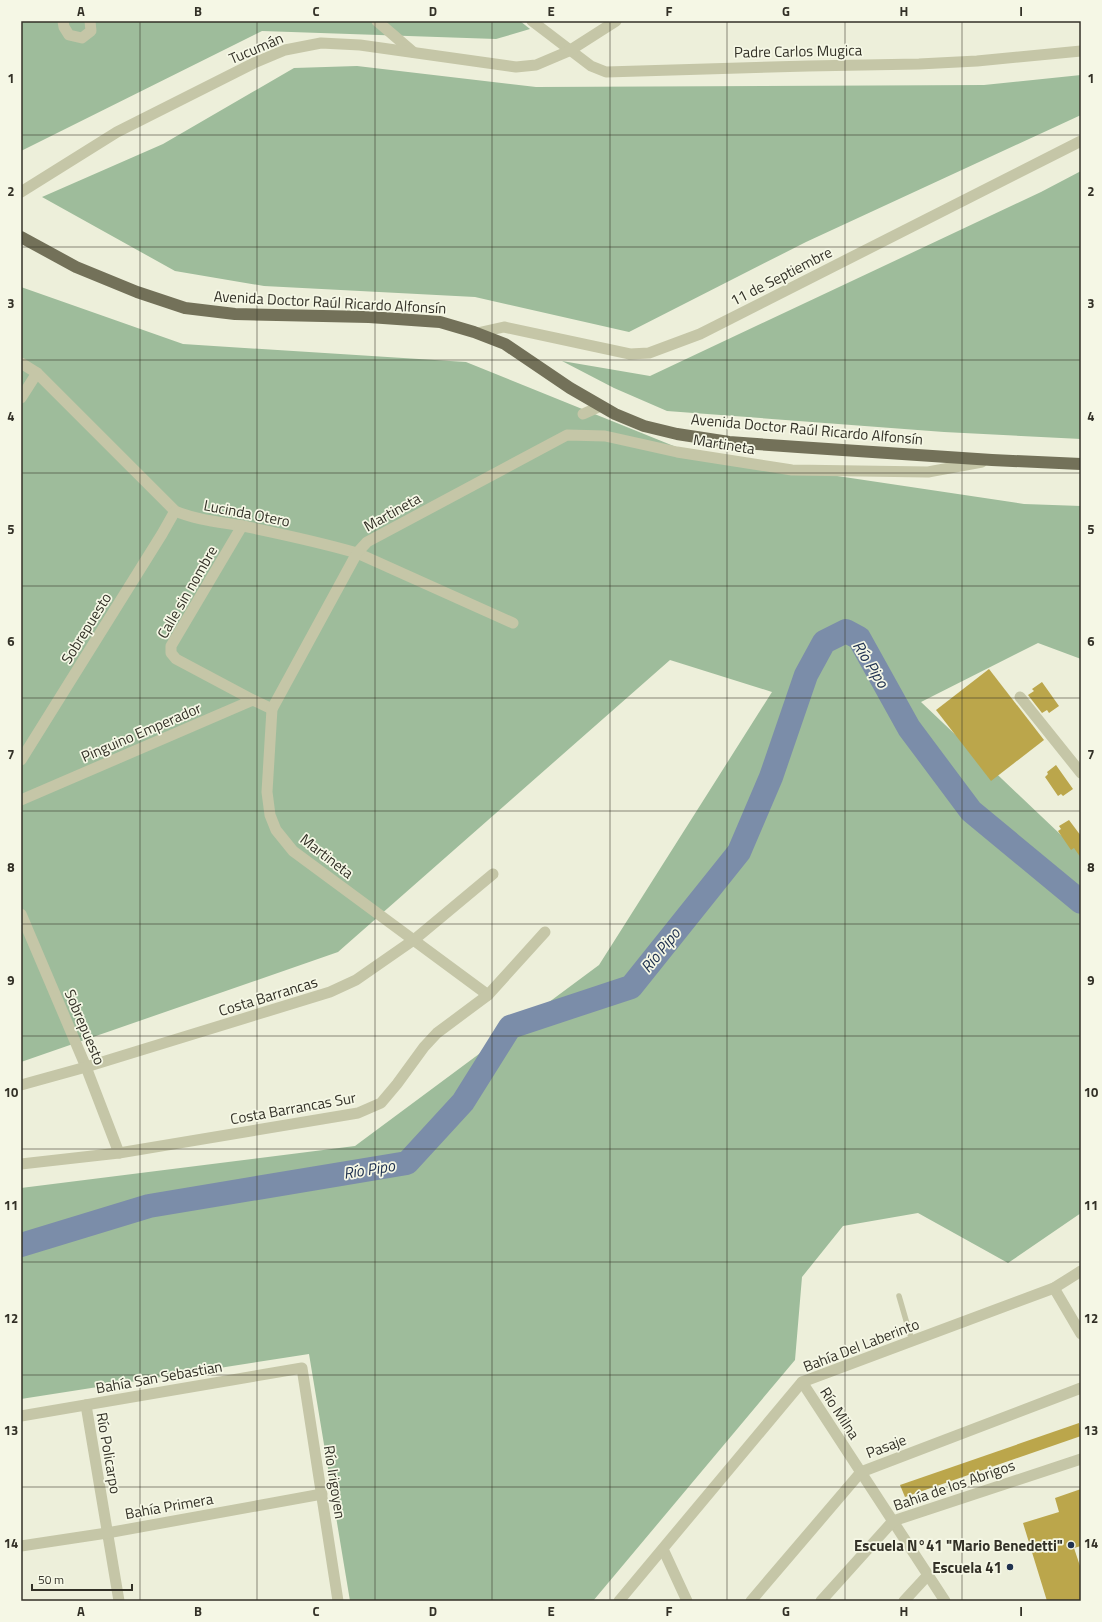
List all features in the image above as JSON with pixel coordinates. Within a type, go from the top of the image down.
[{"type":"main road","name":"Avenida Doctor Raúl Ricardo Alfonsín","points":[[21,237],[76,267],[137,292],[185,308],[235,314],[369,317],[440,322],[478,333],[505,344],[570,388],[615,414],[644,426],[677,434],[729,442],[992,460],[1081,464]]},
{"type":"street","points":[[63,21],[64,27],[69,36],[82,38],[91,31],[90,21]]},
{"type":"street","points":[[377,21],[414,52]]},
{"type":"street","name":"Padre Carlos Mugica","points":[[532,21],[590,66],[606,72],[920,64],[977,61],[1081,51]]},
{"type":"street","name":"Tucumán","points":[[21,192],[117,132],[254,63],[286,50],[321,43],[360,45],[516,67],[536,65],[569,51],[616,21]]},
{"type":"street","name":"11 de Septiembre","points":[[478,333],[504,327],[630,354],[649,353],[700,334],[1081,141]]},
{"type":"street","name":"Lucinda Otero","points":[[21,363],[37,373],[174,511],[188,517],[242,526],[337,547],[357,553],[513,623]]},
{"type":"street","points":[[21,398],[37,373]]},
{"type":"street","points":[[583,414],[601,406]]},
{"type":"street","name":"Martineta","points":[[488,995],[294,850],[276,830],[270,815],[267,792],[272,709],[357,553],[367,542],[567,435],[604,436],[677,452],[792,470],[928,472],[992,460]]},
{"type":"street","name":"Sobrepuesto","points":[[21,760],[162,534],[174,511]]},
{"type":"street","name":"Calle sin nombre","points":[[242,526],[171,646],[171,653],[176,659],[253,700]]},
{"type":"street","points":[[1020,698],[1081,773]]},
{"type":"street","points":[[253,700],[272,709]]},
{"type":"street","name":"Pinguino Emperador","points":[[21,800],[253,700]]},
{"type":"street","name":"Costa Barrancas","points":[[21,1085],[86,1067],[330,992],[356,980],[415,939],[493,874]]},
{"type":"street","name":"Sobrepuesto","points":[[21,914],[86,1067],[119,1153]]},
{"type":"street","name":"Costa Barrancas Sur","points":[[21,1164],[119,1153],[358,1113],[381,1103],[424,1047],[437,1033],[488,995],[545,932]]},
{"type":"street","name":"Bahía Del Laberinto","points":[[619,1601],[802,1382],[1054,1288],[1081,1271]]},
{"type":"street","points":[[1054,1288],[1081,1334]]},
{"type":"street","name":"Bahía San Sebastian","points":[[21,1416],[302,1368]]},
{"type":"street","name":"Río Irigoyen","points":[[302,1368],[338,1601]]},
{"type":"street","name":"Río Milna","points":[[802,1382],[945,1601]]},
{"type":"street","name":"Pasaje","points":[[751,1601],[861,1472],[1081,1388]]},
{"type":"street","name":"Río Policarpo","points":[[86,1405],[119,1601]]},
{"type":"street","name":"Bahía de los Abrigos","points":[[821,1601],[893,1521],[1081,1459]]},
{"type":"street","name":"Bahía Primera","points":[[21,1546],[107,1533],[322,1494]]},
{"type":"street","points":[[663,1549],[687,1601]]},
{"type":"street","points":[[904,1601],[928,1575]]},
{"type":"lane","points":[[899,1296],[912,1342]]},
{"type":"green space","points":[[21,21],[520,21],[530,29],[496,39],[262,31],[21,151]]},
{"type":"green space","points":[[357,66],[536,87],[984,85],[1081,75],[1081,115],[806,242],[629,332],[475,297],[264,286],[175,271],[42,197],[163,144],[294,68]]},
{"type":"green space","points":[[1081,171],[1081,439],[944,432],[667,411],[614,388],[562,361],[650,376],[1041,192]]},
{"type":"green space","points":[[21,287],[183,344],[466,362],[696,455],[1024,504],[1081,506],[1081,659],[1038,643],[921,702],[1081,854],[1081,1213],[1008,1263],[918,1213],[843,1226],[802,1277],[795,1360],[593,1601],[350,1601],[309,1354],[21,1399],[21,1188],[355,1146],[599,965],[772,692],[670,660],[338,952],[21,1062]]},
{"type":"building","points":[[989,669],[1044,740],[991,781],[936,710]]},
{"type":"building","points":[[1042,682],[1059,706],[1049,713],[1047,710],[1042,713],[1028,695],[1034,691],[1032,689]]},
{"type":"building","points":[[1056,765],[1073,789],[1063,796],[1061,794],[1058,796],[1045,777],[1048,774],[1047,772]]},
{"type":"building","points":[[1069,820],[1081,836],[1081,858],[1074,848],[1071,850],[1058,831],[1061,829],[1059,826]]},
{"type":"building","points":[[1079,1423],[1081,1436],[905,1497],[900,1485]]},
{"type":"building","points":[[1081,1489],[1081,1546],[1074,1548],[1081,1569],[1081,1601],[1047,1601],[1023,1523],[1059,1512],[1055,1498]]},
{"type":"waterway","name":"Río Pipo","points":[[21,1245],[149,1206],[407,1163],[463,1102],[510,1027],[631,987],[739,852],[771,777],[806,675],[824,642],[846,631],[859,638],[909,728],[971,811],[1081,902]]},
{"type":"place","name":"Escuela N°41 \"Mario Benedetti\"","points":[[1071,1545]]},
{"type":"place","name":"Escuela 41","points":[[1010,1567]]}]
